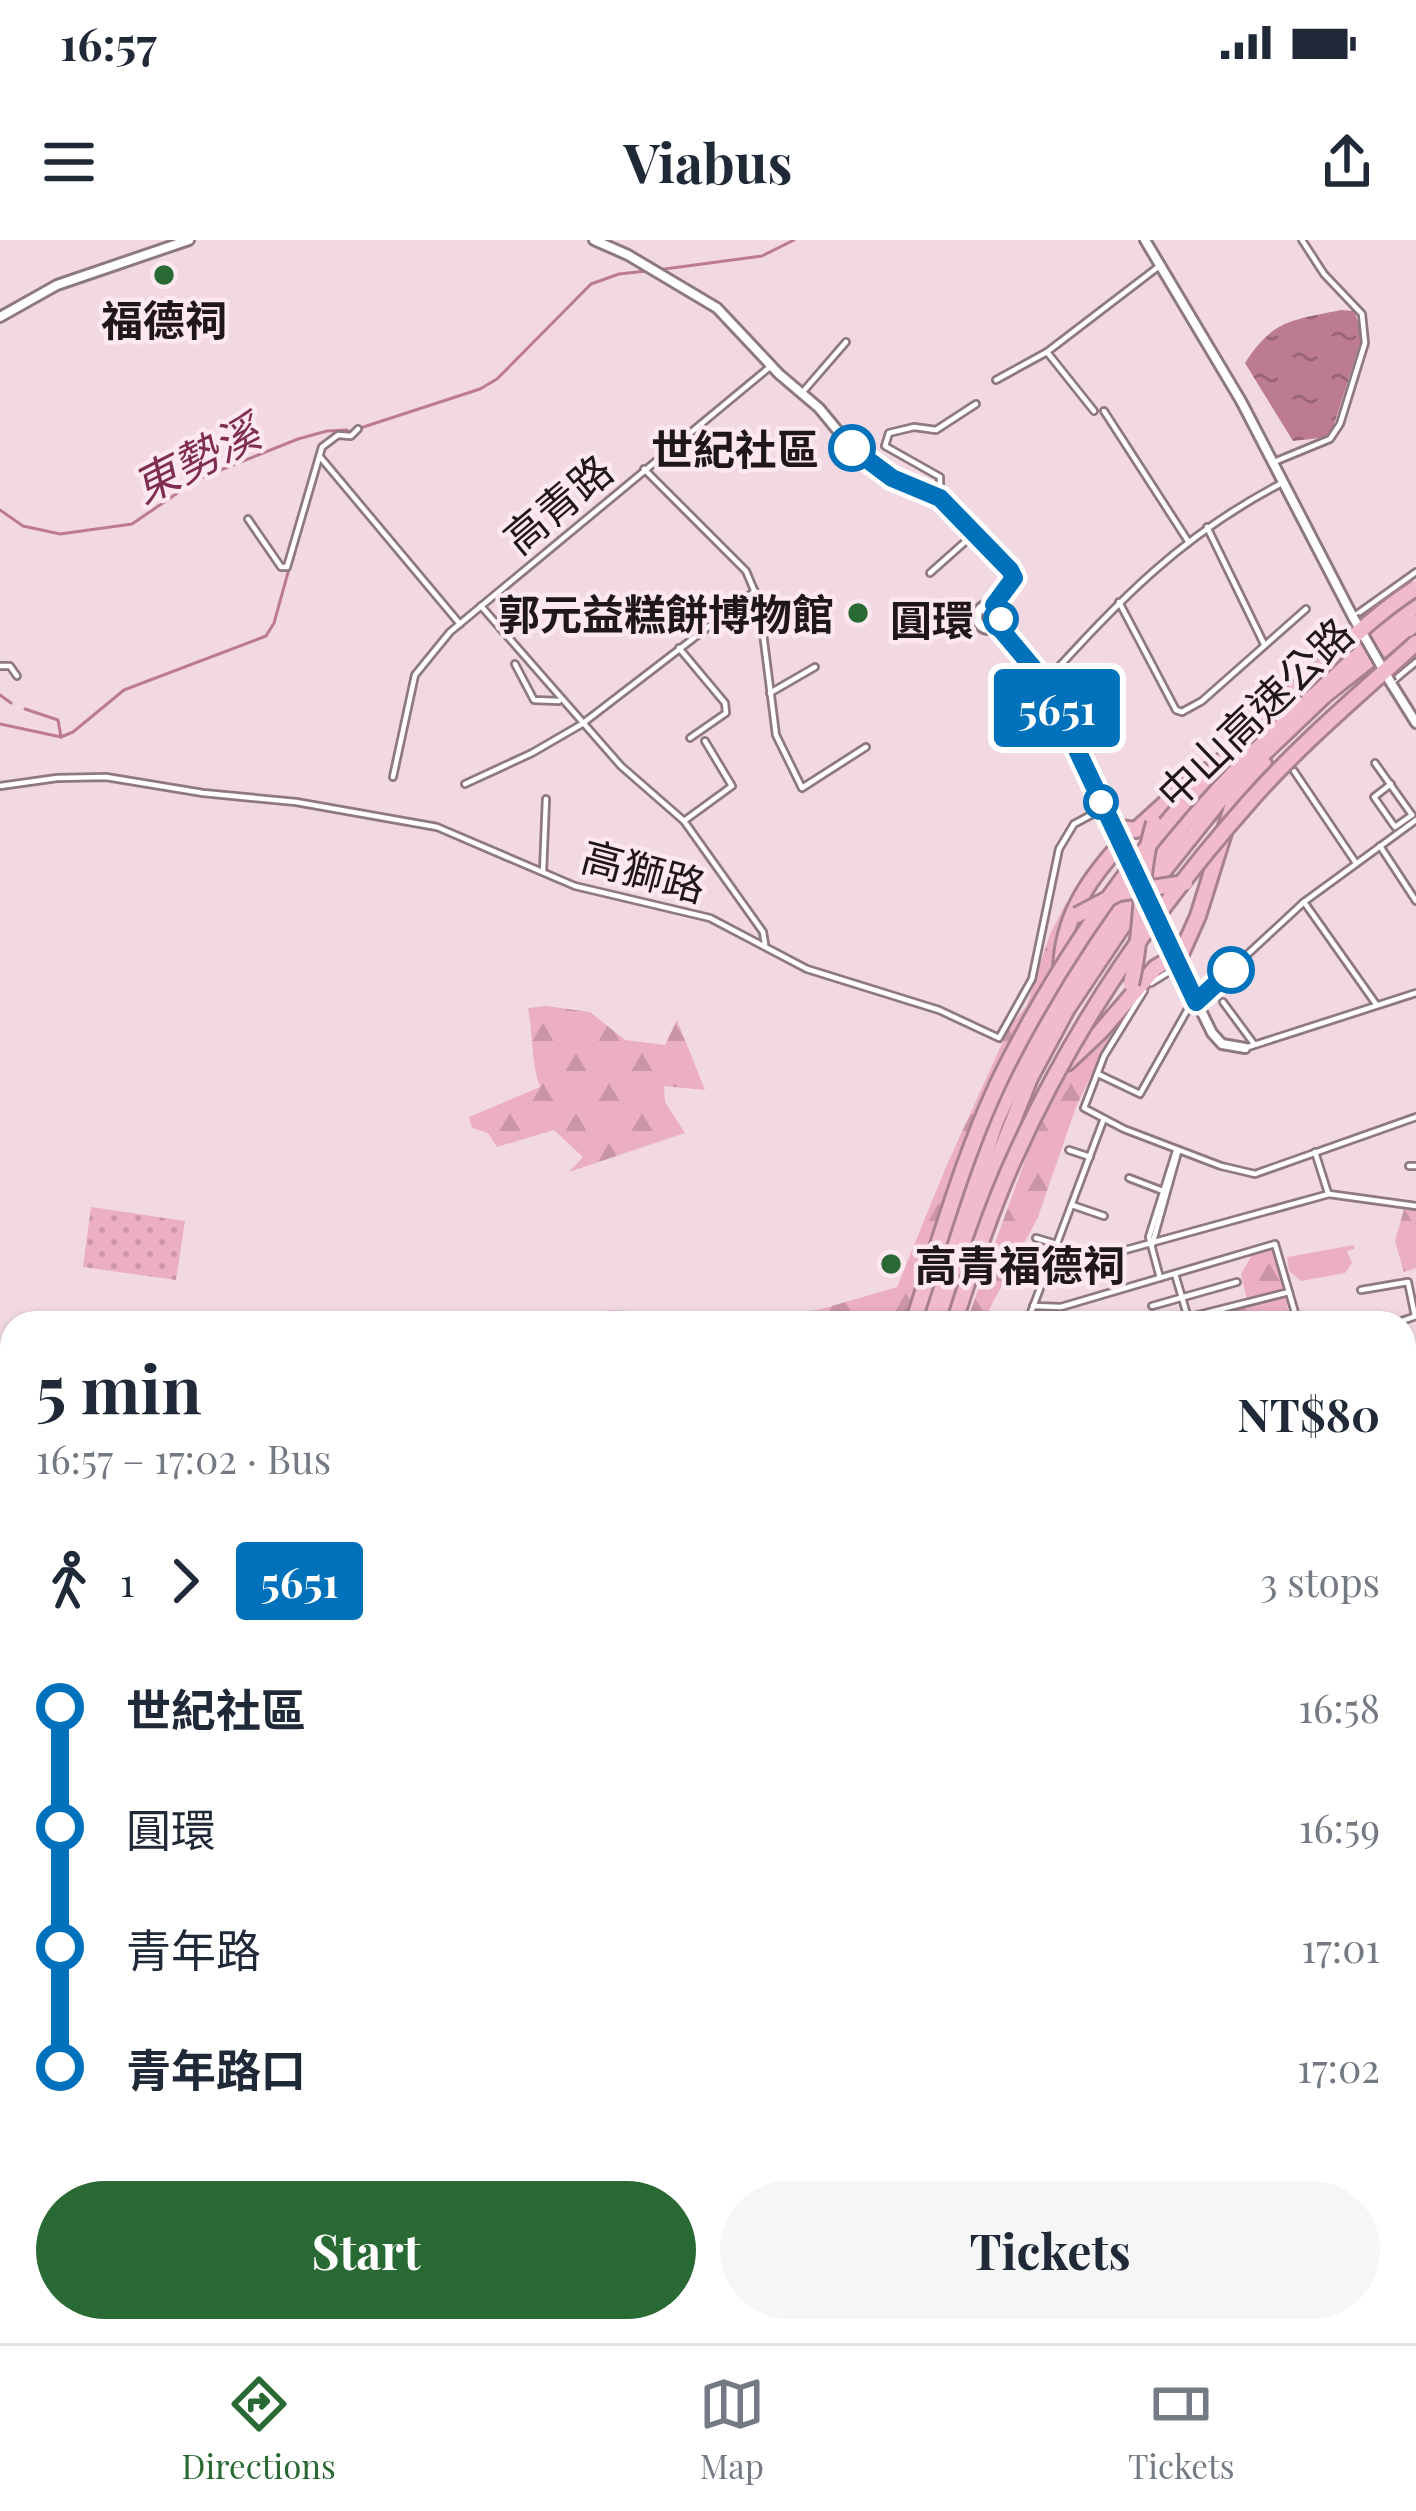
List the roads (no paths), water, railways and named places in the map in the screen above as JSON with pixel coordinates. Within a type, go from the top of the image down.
[{"type":"highway","points":[[917,1311],[1005,1069],[1114,887],[1222,758],[1416,588]]},
{"type":"highway","name":"中山高速公路","points":[[932,1311],[996,1121],[1034,1043],[1119,910],[1183,824],[1317,686],[1416,606]]},
{"type":"highway","name":"中山高速公路","points":[[946,1311],[1008,1126],[1066,1009],[1187,838],[1237,779],[1316,704],[1416,623]]},
{"type":"highway","points":[[958,1311],[1012,1162],[1049,1088],[1119,971],[1189,874],[1252,799],[1416,643]]},
{"type":"highway","points":[[1112,827],[1136,830],[1191,780],[1238,753],[1317,686]]},
{"type":"highway","points":[[977,1211],[1066,1063],[1101,1031],[1129,990],[1165,962],[1178,964],[1225,823],[1243,789],[1316,704]]},
{"type":"highway","points":[[1129,990],[1154,823],[1165,803]]},
{"type":"highway","points":[[1034,1043],[1059,989],[1061,946],[1072,920],[1093,874],[1120,844]]},
{"type":"highway","points":[[1072,920],[1101,900],[1188,882],[1214,855]]},
{"type":"street","points":[[0,317],[57,285],[189,240]]},
{"type":"street","points":[[594,240],[717,308],[852,448],[892,478],[940,498],[1014,578],[994,605]]},
{"type":"street","points":[[1145,240],[1210,348],[1353,617],[1416,723]]},
{"type":"street","points":[[1272,463],[1330,439],[1340,424],[1365,343],[1362,314],[1324,274],[1302,240]]},
{"type":"street","points":[[996,380],[1047,352],[1159,267]]},
{"type":"street","points":[[801,394],[846,343]]},
{"type":"street","points":[[1047,352],[1094,411]]},
{"type":"street","name":"高青路","points":[[393,777],[415,675],[460,624],[771,366]]},
{"type":"street","points":[[940,498],[940,477],[886,446],[889,433],[914,427],[936,430],[976,404]]},
{"type":"street","points":[[1104,411],[1188,541]]},
{"type":"street","points":[[248,519],[280,567],[287,567],[319,456],[330,440],[351,436],[358,428]]},
{"type":"street","points":[[319,456],[460,624]]},
{"type":"street","points":[[644,469],[740,562],[754,591],[778,743],[802,788],[866,747]]},
{"type":"street","points":[[1045,682],[1146,574],[1207,527],[1282,482]]},
{"type":"street","points":[[1207,527],[1264,644]]},
{"type":"street","points":[[931,572],[975,533]]},
{"type":"street","points":[[1353,617],[1416,572]]},
{"type":"street","points":[[464,784],[582,724],[754,591]]},
{"type":"street","points":[[1119,602],[1176,710],[1182,712],[1202,701],[1306,609]]},
{"type":"street","points":[[983,605],[994,605],[1001,613],[998,626],[983,628],[977,619],[983,605]]},
{"type":"street","points":[[481,606],[621,766],[684,821],[763,932],[765,944]]},
{"type":"street","points":[[998,626],[1045,682],[1195,1000],[1222,1044],[1250,1046],[1416,993]]},
{"type":"street","points":[[679,648],[725,703],[726,713],[690,738]]},
{"type":"street","points":[[1391,683],[1416,662]]},
{"type":"street","points":[[514,664],[534,700],[563,701]]},
{"type":"street","points":[[0,666],[10,666],[17,676]]},
{"type":"street","points":[[770,693],[815,667]]},
{"type":"street","points":[[684,821],[732,786],[705,740]]},
{"type":"street","points":[[1375,763],[1414,818]]},
{"type":"street","points":[[1294,771],[1356,863]]},
{"type":"street","name":"高獅路","points":[[0,786],[106,777],[402,818],[437,827],[575,886],[710,918],[807,969],[939,1010],[999,1038],[1032,979],[1059,850],[1074,824],[1104,808]]},
{"type":"street","points":[[1390,784],[1374,796],[1395,827],[1414,818]]},
{"type":"street","points":[[543,872],[546,799]]},
{"type":"street","points":[[1098,1074],[1140,1094],[1195,1000],[1304,902],[1414,818]]},
{"type":"street","points":[[1379,846],[1416,901]]},
{"type":"street","points":[[1304,902],[1376,1004]]},
{"type":"street","points":[[1178,964],[1147,986],[1104,1056],[1084,1108],[1178,1150],[1255,1174],[1416,1117]]},
{"type":"street","points":[[1223,1002],[1250,1046]]},
{"type":"street","points":[[1031,1311],[1104,1119]]},
{"type":"street","points":[[1069,1150],[1090,1157]]},
{"type":"street","points":[[1160,1277],[1149,1237],[1178,1150]]},
{"type":"street","points":[[1152,1244],[1178,1150]]},
{"type":"street","points":[[1315,1152],[1329,1194]]},
{"type":"street","points":[[1130,1178],[1163,1191]]},
{"type":"street","points":[[1036,1238],[1100,1257],[1329,1194],[1416,1206]]},
{"type":"street","points":[[1072,1205],[1104,1216]]},
{"type":"street","points":[[1033,1306],[1061,1307],[1275,1244],[1295,1311]]},
{"type":"street","points":[[1174,1274],[1186,1311]]},
{"type":"street","points":[[1152,1306],[1237,1282]]},
{"type":"street","points":[[1361,1290],[1408,1282],[1415,1311]]},
{"type":"street","points":[[1215,1311],[1289,1292]]},
{"type":"water","points":[[1341,310],[1354,311],[1363,334],[1330,437],[1293,441],[1245,363],[1275,330]]},
{"type":"waterway","points":[[657,270],[762,256],[794,240]]},
{"type":"waterway","points":[[345,433],[480,389],[497,379],[591,284],[647,271]]},
{"type":"waterway","name":"東勢溪","points":[[0,510],[23,526],[60,534],[132,524],[198,479],[298,439],[347,430]]},
{"type":"waterway","points":[[0,724],[61,737],[124,690],[266,636],[274,623],[305,511]]},
{"type":"waterway","points":[[0,695],[11,703]]},
{"type":"waterway","points":[[25,709],[58,720],[61,737]]},
{"type":"place","name":"福德祠","points":[[164,275]]},
{"type":"place","name":"世紀社區","points":[[852,448]]},
{"type":"place","name":"郭元益糕餅博物館","points":[[858,613]]},
{"type":"place","name":"圓環","points":[[1001,619]]},
{"type":"place","name":"高青福德祠","points":[[891,1264]]}]
